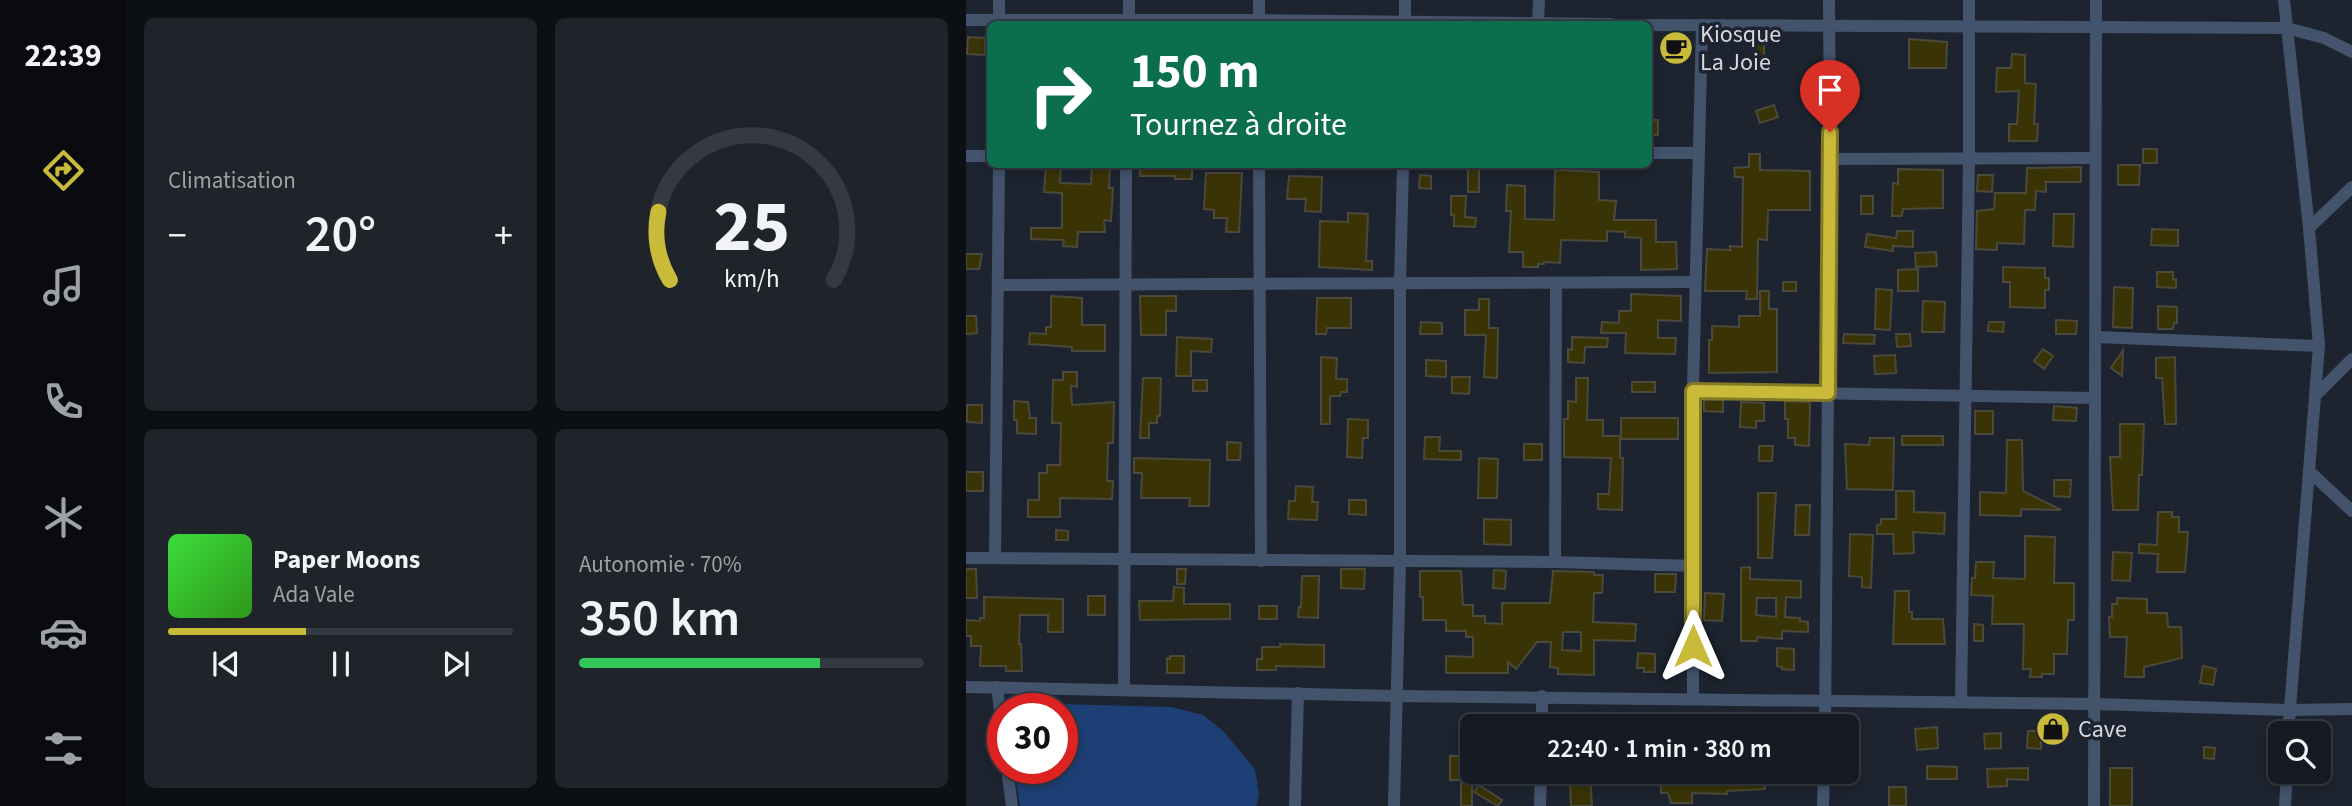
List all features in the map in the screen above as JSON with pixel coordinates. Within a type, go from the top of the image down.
[{"type":"street","points":[[999,0],[999,21]]},
{"type":"street","points":[[1129,0],[1129,21]]},
{"type":"street","points":[[1259,0],[1259,21]]},
{"type":"street","points":[[1405,0],[1405,21]]},
{"type":"street","points":[[1538,21],[1539,0]]},
{"type":"street","points":[[1825,714],[1829,0]]},
{"type":"street","points":[[1961,702],[1969,0]]},
{"type":"street","points":[[2094,806],[2096,0]]},
{"type":"street","points":[[2284,0],[2319,346],[2311,473],[2289,721]]},
{"type":"street","points":[[966,20],[987,21]]},
{"type":"street","points":[[1652,25],[2287,29],[2324,38],[2352,52]]},
{"type":"street","points":[[1693,698],[1693,391],[1702,25]]},
{"type":"street","points":[[1652,153],[1699,153]]},
{"type":"street","points":[[966,156],[987,156]]},
{"type":"street","points":[[1830,159],[2095,158]]},
{"type":"street","points":[[995,558],[999,168]]},
{"type":"street","points":[[1124,689],[1126,168]]},
{"type":"street","points":[[1258,168],[1261,561]]},
{"type":"street","points":[[1394,806],[1400,562],[1403,168]]},
{"type":"street","points":[[2309,228],[2352,187]]},
{"type":"street","points":[[998,285],[1695,282]]},
{"type":"street","points":[[1555,562],[1556,283]]},
{"type":"street","points":[[2096,337],[2319,346]]},
{"type":"street","points":[[2315,396],[2352,359]]},
{"type":"street","points":[[1693,391],[2094,398]]},
{"type":"street","points":[[2311,473],[2352,511]]},
{"type":"street","points":[[966,558],[1555,562],[1694,566]]},
{"type":"street","points":[[966,687],[1396,696],[2352,709]]},
{"type":"street","points":[[997,687],[998,693]]},
{"type":"street","points":[[1295,806],[1298,693]]},
{"type":"street","points":[[1542,696],[1542,714]]},
{"type":"street","points":[[1009,784],[1012,806]]},
{"type":"street","points":[[1541,784],[1541,806]]},
{"type":"street","points":[[1823,806],[1824,784]]},
{"type":"street","points":[[2285,806],[2286,784]]},
{"type":"shaded area","points":[[1078,705],[1171,707],[1203,715],[1222,730],[1255,769],[1259,795],[1256,806],[1020,806],[1017,784],[1078,784]]},
{"type":"building","points":[[968,37],[985,38],[985,55],[967,54]]},
{"type":"building","points":[[1909,39],[1947,42],[1946,68],[1909,68]]},
{"type":"building","points":[[1755,42],[1764,42],[1764,63],[1755,63]]},
{"type":"building","points":[[1671,43],[1682,43],[1682,57],[1671,57]]},
{"type":"building","points":[[2012,54],[2025,55],[2025,83],[2036,84],[2034,124],[2038,124],[2037,141],[2009,141],[2009,124],[2017,124],[2019,91],[1996,92],[1997,68],[2011,68]]},
{"type":"building","points":[[1774,105],[1778,117],[1760,123],[1756,111]]},
{"type":"building","points":[[1652,120],[1658,120],[1658,135],[1652,135]]},
{"type":"building","points":[[2143,149],[2157,149],[2157,163],[2143,163]]},
{"type":"building","points":[[1749,154],[1760,154],[1760,170],[1810,171],[1810,210],[1768,210],[1767,240],[1758,239],[1757,299],[1746,299],[1747,291],[1705,291],[1707,249],[1730,250],[1730,246],[1742,247],[1743,177],[1735,177],[1734,168],[1749,167]]},
{"type":"building","points":[[2118,165],[2140,165],[2139,185],[2118,185]]},
{"type":"building","points":[[2081,167],[2081,182],[2046,182],[2046,192],[2036,191],[2035,210],[2025,210],[2024,244],[1997,243],[1997,250],[1976,249],[1977,211],[1994,209],[1995,193],[2026,193],[2027,168]]},
{"type":"building","points":[[1046,168],[1061,168],[1060,183],[1091,184],[1092,168],[1110,168],[1109,188],[1113,188],[1111,221],[1104,220],[1105,232],[1078,232],[1077,247],[1063,246],[1064,240],[1031,239],[1031,228],[1062,228],[1062,193],[1044,192]]},
{"type":"building","points":[[1140,168],[1192,168],[1192,179],[1140,176]]},
{"type":"building","points":[[1468,168],[1479,168],[1479,192],[1468,192]]},
{"type":"building","points":[[1898,169],[1943,170],[1943,208],[1903,209],[1902,216],[1892,216],[1893,183],[1898,184]]},
{"type":"building","points":[[1555,170],[1599,172],[1599,200],[1616,201],[1614,220],[1656,220],[1656,242],[1676,242],[1677,269],[1641,270],[1641,238],[1625,237],[1625,232],[1607,231],[1607,241],[1561,240],[1560,263],[1544,262],[1538,264],[1538,267],[1523,267],[1523,252],[1509,252],[1511,211],[1506,211],[1507,185],[1525,186],[1525,219],[1554,220]]},
{"type":"building","points":[[1206,173],[1242,173],[1239,232],[1226,232],[1227,218],[1214,218],[1214,210],[1204,209]]},
{"type":"building","points":[[1420,175],[1431,176],[1431,189],[1419,188]]},
{"type":"building","points":[[1978,175],[1993,175],[1992,192],[1977,191]]},
{"type":"building","points":[[1289,176],[1322,177],[1321,212],[1305,211],[1306,199],[1287,199]]},
{"type":"building","points":[[1451,196],[1466,196],[1465,217],[1476,218],[1475,227],[1454,226]]},
{"type":"building","points":[[1861,196],[1873,196],[1873,214],[1861,214]]},
{"type":"building","points":[[1348,213],[1368,214],[1366,261],[1372,261],[1372,270],[1319,267],[1320,221],[1348,222]]},
{"type":"building","points":[[2054,214],[2074,214],[2073,247],[2053,246]]},
{"type":"building","points":[[2152,229],[2178,230],[2178,246],[2151,245]]},
{"type":"building","points":[[1897,231],[1913,231],[1913,247],[1893,246],[1893,251],[1865,247],[1867,234],[1896,238]]},
{"type":"building","points":[[1936,252],[1937,266],[1916,267],[1915,253]]},
{"type":"building","points":[[966,254],[982,254],[979,269],[966,269]]},
{"type":"building","points":[[2003,267],[2045,268],[2045,278],[2049,278],[2049,290],[2045,290],[2045,308],[2010,307],[2010,282],[2003,282]]},
{"type":"building","points":[[1918,269],[1918,291],[1898,291],[1898,270]]},
{"type":"building","points":[[2157,272],[2173,272],[2176,288],[2157,287]]},
{"type":"building","points":[[1783,282],[1796,282],[1796,291],[1783,291]]},
{"type":"building","points":[[2114,287],[2133,288],[2132,328],[2113,327]]},
{"type":"building","points":[[1876,289],[1892,290],[1890,330],[1875,329]]},
{"type":"building","points":[[1760,291],[1769,291],[1769,309],[1777,309],[1777,372],[1709,373],[1709,340],[1712,340],[1712,326],[1739,327],[1739,316],[1760,316]]},
{"type":"building","points":[[1631,294],[1681,296],[1681,321],[1658,320],[1658,338],[1676,338],[1675,354],[1625,353],[1626,333],[1601,333],[1602,322],[1619,323],[1619,311],[1631,311]]},
{"type":"building","points":[[1051,296],[1082,298],[1082,325],[1105,325],[1105,351],[1072,351],[1072,347],[1029,344],[1030,333],[1046,334],[1046,327],[1051,327]]},
{"type":"building","points":[[1140,296],[1176,296],[1176,311],[1166,311],[1166,335],[1141,335]]},
{"type":"building","points":[[1317,298],[1351,298],[1351,328],[1327,328],[1326,334],[1316,334]]},
{"type":"building","points":[[1479,299],[1489,299],[1489,328],[1498,328],[1497,378],[1484,377],[1486,335],[1465,335],[1465,310],[1479,310]]},
{"type":"building","points":[[1923,301],[1945,302],[1944,332],[1922,332]]},
{"type":"building","points":[[2158,306],[2177,307],[2177,323],[2174,323],[2173,329],[2158,329]]},
{"type":"building","points":[[966,316],[976,316],[977,333],[966,334]]},
{"type":"building","points":[[2056,320],[2077,321],[2076,334],[2056,334]]},
{"type":"building","points":[[1421,322],[1442,323],[1442,334],[1420,334]]},
{"type":"building","points":[[1989,322],[2004,322],[2003,332],[1988,331]]},
{"type":"building","points":[[1844,334],[1875,335],[1874,344],[1843,343]]},
{"type":"building","points":[[1896,334],[1910,334],[1911,346],[1897,347]]},
{"type":"building","points":[[1177,337],[1212,339],[1211,352],[1191,351],[1191,376],[1176,376]]},
{"type":"building","points":[[1572,337],[1608,338],[1607,347],[1585,347],[1584,363],[1568,362]]},
{"type":"building","points":[[2043,349],[2053,356],[2044,369],[2034,361]]},
{"type":"building","points":[[2123,350],[2122,376],[2111,368]]},
{"type":"building","points":[[1895,355],[1896,373],[1875,374],[1874,356]]},
{"type":"building","points":[[1321,357],[1337,358],[1336,379],[1347,379],[1347,392],[1341,392],[1340,396],[1330,396],[1330,424],[1321,424]]},
{"type":"building","points":[[2175,357],[2176,424],[2165,424],[2162,378],[2156,378],[2156,358]]},
{"type":"building","points":[[1426,360],[1446,361],[1446,377],[1426,376]]},
{"type":"building","points":[[1063,372],[1077,372],[1077,387],[1071,386],[1072,405],[1114,402],[1113,443],[1108,443],[1107,481],[1113,481],[1112,499],[1060,498],[1060,517],[1028,517],[1028,500],[1039,500],[1039,473],[1047,473],[1047,465],[1060,465],[1061,423],[1052,423],[1053,380],[1063,380]]},
{"type":"building","points":[[1452,377],[1470,377],[1469,394],[1452,393]]},
{"type":"building","points":[[1143,378],[1161,378],[1160,416],[1157,416],[1157,423],[1149,423],[1149,438],[1140,438]]},
{"type":"building","points":[[1576,378],[1588,378],[1587,420],[1603,420],[1603,436],[1620,436],[1620,458],[1623,458],[1622,510],[1598,509],[1598,494],[1609,494],[1611,458],[1564,457],[1564,419],[1568,419],[1568,401],[1576,402]]},
{"type":"building","points":[[1193,380],[1207,380],[1207,391],[1193,391]]},
{"type":"building","points":[[1632,382],[1655,382],[1655,392],[1632,392]]},
{"type":"building","points":[[1704,400],[1723,400],[1723,412],[1704,411]]},
{"type":"building","points":[[1014,401],[1028,402],[1030,418],[1036,418],[1036,434],[1017,433]]},
{"type":"building","points":[[1785,401],[1810,402],[1809,446],[1795,445],[1795,438],[1788,438]]},
{"type":"building","points":[[1741,402],[1764,403],[1764,421],[1756,421],[1756,428],[1740,427]]},
{"type":"building","points":[[967,405],[982,405],[982,423],[967,422]]},
{"type":"building","points":[[2054,406],[2077,408],[2076,421],[2053,420]]},
{"type":"building","points":[[1975,411],[1993,411],[1993,434],[1975,434]]},
{"type":"building","points":[[1621,418],[1678,418],[1678,439],[1621,439]]},
{"type":"building","points":[[1348,419],[1368,420],[1368,438],[1363,438],[1362,458],[1347,457]]},
{"type":"building","points":[[2120,424],[2144,424],[2138,510],[2113,510],[2110,457],[2120,457]]},
{"type":"building","points":[[1902,436],[1943,436],[1943,445],[1902,445]]},
{"type":"building","points":[[1425,437],[1440,437],[1439,451],[1461,451],[1461,460],[1424,459]]},
{"type":"building","points":[[1870,438],[1894,438],[1893,490],[1847,489],[1845,444],[1869,445]]},
{"type":"building","points":[[2007,440],[2022,440],[2023,491],[2061,510],[2021,509],[2021,516],[1980,515],[1980,492],[2006,493]]},
{"type":"building","points":[[1227,442],[1241,443],[1240,460],[1227,460]]},
{"type":"building","points":[[1524,444],[1542,444],[1542,460],[1524,460]]},
{"type":"building","points":[[1759,446],[1773,446],[1772,461],[1759,461]]},
{"type":"building","points":[[1134,458],[1210,460],[1209,506],[1189,506],[1190,498],[1141,498],[1142,473],[1134,473]]},
{"type":"building","points":[[1479,458],[1498,459],[1497,498],[1478,498]]},
{"type":"building","points":[[966,472],[983,472],[983,491],[966,491]]},
{"type":"building","points":[[2054,480],[2071,480],[2070,497],[2054,496]]},
{"type":"building","points":[[1296,486],[1313,487],[1312,502],[1318,502],[1317,520],[1288,519],[1289,501],[1295,501]]},
{"type":"building","points":[[1896,491],[1914,491],[1914,512],[1945,513],[1944,534],[1913,532],[1914,553],[1894,554],[1893,534],[1877,534],[1877,525],[1881,524],[1881,519],[1896,519]]},
{"type":"building","points":[[1758,493],[1776,493],[1772,558],[1758,558]]},
{"type":"building","points":[[1349,500],[1366,500],[1366,515],[1349,514]]},
{"type":"building","points":[[1796,505],[1810,505],[1809,535],[1795,535]]},
{"type":"building","points":[[2158,512],[2172,512],[2172,517],[2179,517],[2179,532],[2188,532],[2185,572],[2157,572],[2158,554],[2139,553],[2139,544],[2157,545]]},
{"type":"building","points":[[1484,519],[1511,520],[1511,545],[1484,544]]},
{"type":"building","points":[[1056,530],[1068,531],[1068,540],[1056,540]]},
{"type":"building","points":[[1850,534],[1873,535],[1871,588],[1862,587],[1862,577],[1849,576]]},
{"type":"building","points":[[2025,536],[2055,537],[2054,583],[2074,583],[2074,620],[2068,620],[2067,654],[2054,654],[2054,674],[2042,674],[2042,677],[2030,677],[2031,669],[2023,669],[2024,624],[1992,624],[1993,596],[1971,595],[1976,562],[1994,562],[1993,578],[2025,579]]},
{"type":"building","points":[[2113,552],[2132,553],[2130,581],[2112,580]]},
{"type":"building","points":[[1750,567],[1750,579],[1801,581],[1801,598],[1786,597],[1785,617],[1800,618],[1800,621],[1808,622],[1808,632],[1782,631],[1782,639],[1757,637],[1757,641],[1741,641],[1741,568]],"holes":[[[1757,598],[1776,598],[1776,617],[1756,615]]]},
{"type":"building","points":[[966,569],[976,569],[977,598],[966,598]]},
{"type":"building","points":[[1177,569],[1186,569],[1185,584],[1177,584]]},
{"type":"building","points":[[1341,569],[1365,569],[1364,589],[1341,588]]},
{"type":"building","points":[[1494,570],[1506,571],[1505,589],[1493,588]]},
{"type":"building","points":[[1420,571],[1461,571],[1463,605],[1473,605],[1473,616],[1485,616],[1485,623],[1502,624],[1502,603],[1550,603],[1553,571],[1594,572],[1594,575],[1603,575],[1602,593],[1594,593],[1593,622],[1636,624],[1635,641],[1594,640],[1594,675],[1558,674],[1558,668],[1550,667],[1551,642],[1537,642],[1516,669],[1508,662],[1508,673],[1446,673],[1446,656],[1473,657],[1473,637],[1466,637],[1466,631],[1446,631],[1446,620],[1423,620],[1423,597],[1420,597]],"holes":[[[1563,632],[1581,632],[1581,651],[1562,650]]]},
{"type":"building","points":[[1655,574],[1676,574],[1675,592],[1655,592]]},
{"type":"building","points":[[1302,576],[1319,576],[1318,618],[1298,617]]},
{"type":"building","points":[[1174,587],[1184,588],[1184,604],[1230,604],[1230,619],[1140,620],[1139,601],[1173,601]]},
{"type":"building","points":[[1895,591],[1909,591],[1909,612],[1912,612],[1912,619],[1943,619],[1945,644],[1893,644]]},
{"type":"building","points":[[1705,593],[1724,594],[1722,621],[1704,620]]},
{"type":"building","points":[[1088,596],[1105,596],[1105,615],[1088,615]]},
{"type":"building","points":[[984,597],[1063,599],[1063,632],[1048,632],[1048,615],[1020,615],[1022,671],[1006,671],[1006,666],[980,666],[981,646],[971,646],[971,636],[966,636],[966,620],[980,621],[980,618],[984,618]]},
{"type":"building","points":[[2117,598],[2147,599],[2147,613],[2167,613],[2168,627],[2181,627],[2182,658],[2144,667],[2144,677],[2125,677],[2127,637],[2110,637],[2109,617],[2112,617],[2112,604],[2117,604]]},
{"type":"building","points":[[1259,606],[1277,606],[1277,619],[1259,619]]},
{"type":"building","points":[[1974,624],[1983,625],[1983,641],[1974,641]]},
{"type":"building","points":[[1280,644],[1324,645],[1324,667],[1276,666],[1276,670],[1257,670],[1257,659],[1262,659],[1262,647],[1280,647]]},
{"type":"building","points":[[1777,648],[1794,649],[1794,670],[1777,666]]},
{"type":"building","points":[[1638,653],[1655,654],[1655,672],[1644,672],[1644,668],[1637,668]]},
{"type":"building","points":[[1170,656],[1184,656],[1184,673],[1167,673],[1167,658],[1170,659]]},
{"type":"building","points":[[2203,666],[2216,669],[2213,685],[2200,683]]},
{"type":"building","points":[[2044,723],[2067,725],[2065,738],[2043,737]]},
{"type":"building","points":[[1937,727],[1938,748],[1917,750],[1915,729]]},
{"type":"building","points":[[2028,731],[2041,731],[2041,749],[2027,748]]},
{"type":"building","points":[[2001,733],[2001,748],[1985,749],[1984,734]]},
{"type":"building","points":[[2204,747],[2215,748],[2214,759],[2204,758]]},
{"type":"building","points":[[1450,756],[1460,756],[1460,780],[1450,780]]},
{"type":"building","points":[[1927,766],[1957,767],[1957,779],[1927,779]]},
{"type":"building","points":[[2028,768],[2028,780],[2007,779],[2007,786],[1988,787],[1987,769]]},
{"type":"building","points":[[2110,768],[2132,768],[2132,806],[2110,806]]},
{"type":"building","points":[[1461,784],[1472,784],[1472,806],[1461,806]]},
{"type":"building","points":[[1570,784],[1591,784],[1592,806],[1571,806]]},
{"type":"building","points":[[1661,784],[1764,784],[1765,789],[1727,791],[1727,794],[1692,793],[1692,803],[1671,803],[1668,793],[1661,793]]},
{"type":"building","points":[[1479,785],[1502,800],[1498,806],[1474,792]]},
{"type":"building","points":[[1889,787],[1906,787],[1906,806],[1889,806]]},
{"type":"place","name":"Kiosque La Joie","points":[[1676,48]]},
{"type":"place","name":"Cave","points":[[2053,729]]},
{"type":"route","points":[[1693,646],[1693,391],[1828,393],[1830,132]]}]
